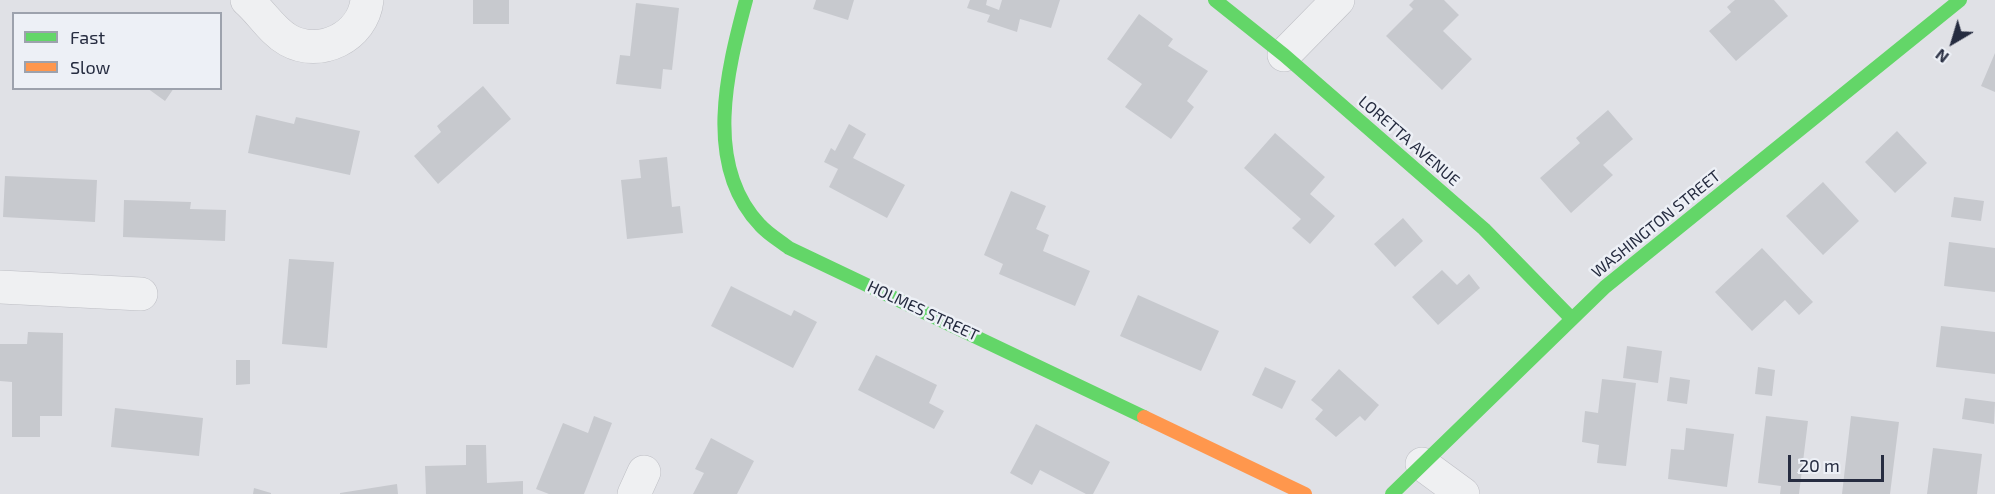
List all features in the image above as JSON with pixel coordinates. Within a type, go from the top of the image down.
[{"type":"street","points":[[248,0],[284,38],[312,47],[332,44],[348,34],[360,22],[367,0]]},
{"type":"street","name":"HOLMES STREET","points":[[746,0],[730,71],[724,148],[736,194],[763,231],[789,248],[1305,494]]},
{"type":"street","name":"LORETTA AVENUE","points":[[1215,0],[1284,55],[1501,244],[1571,318]]},
{"type":"street","points":[[1284,55],[1338,0]]},
{"type":"street","name":"WASHINGTON STREET","points":[[1392,494],[1605,287],[1960,0]]},
{"type":"street","points":[[0,287],[141,294]]},
{"type":"street","points":[[1422,464],[1463,494]]},
{"type":"building","points":[[473,0],[509,0],[509,24],[473,24]]},
{"type":"building","points":[[816,0],[854,0],[848,20],[813,9]]},
{"type":"building","points":[[970,0],[987,0],[986,5],[999,10],[1002,0],[1060,0],[1051,28],[1020,19],[1017,32],[987,22],[990,15],[967,8]]},
{"type":"building","points":[[1414,0],[1444,0],[1459,15],[1443,31],[1472,59],[1442,90],[1386,36],[1413,9],[1409,5]]},
{"type":"building","points":[[1735,0],[1774,0],[1788,16],[1736,61],[1709,31],[1731,12],[1727,7]]},
{"type":"building","points":[[636,3],[679,8],[672,70],[663,69],[661,89],[616,84],[620,55],[630,56]]},
{"type":"building","points":[[1139,14],[1173,39],[1168,46],[1208,71],[1187,101],[1194,107],[1171,139],[1125,107],[1142,84],[1107,59]]},
{"type":"building","points":[[1995,53],[1995,92],[1981,86]]},
{"type":"building","points":[[483,86],[511,119],[438,184],[414,156],[441,132],[437,126]]},
{"type":"building","points":[[150,90],[173,90],[165,101]]},
{"type":"building","points":[[1608,110],[1633,139],[1603,165],[1613,175],[1571,213],[1540,178],[1580,143],[1576,138]]},
{"type":"building","points":[[256,115],[294,124],[296,117],[360,131],[350,175],[248,153]]},
{"type":"building","points":[[849,124],[866,134],[853,158],[905,185],[887,218],[829,187],[838,169],[824,162],[831,148],[835,151]]},
{"type":"building","points":[[1897,131],[1927,163],[1895,193],[1865,162]]},
{"type":"building","points":[[1275,133],[1325,177],[1310,194],[1335,216],[1310,244],[1292,228],[1301,219],[1244,168]]},
{"type":"building","points":[[667,157],[672,207],[680,206],[683,233],[627,239],[621,180],[641,178],[639,160]]},
{"type":"building","points":[[5,176],[97,180],[95,222],[3,217]]},
{"type":"building","points":[[1823,182],[1859,221],[1823,255],[1786,216]]},
{"type":"building","points":[[1011,191],[1046,206],[1036,229],[1049,235],[1043,251],[1090,271],[1075,306],[999,274],[1003,264],[984,255]]},
{"type":"building","points":[[1954,197],[1984,201],[1981,221],[1951,217]]},
{"type":"building","points":[[124,200],[191,202],[190,209],[226,210],[225,241],[123,237]]},
{"type":"building","points":[[1403,218],[1423,241],[1395,267],[1374,244]]},
{"type":"building","points":[[1949,242],[1995,248],[1995,292],[1944,286]]},
{"type":"building","points":[[1762,248],[1813,302],[1799,315],[1785,300],[1752,331],[1715,292]]},
{"type":"building","points":[[289,259],[334,262],[327,348],[282,344]]},
{"type":"building","points":[[1442,270],[1457,285],[1469,274],[1480,288],[1438,325],[1412,297]]},
{"type":"building","points":[[731,286],[791,316],[794,310],[817,322],[793,368],[711,326]]},
{"type":"building","points":[[1138,295],[1219,331],[1201,371],[1120,336]]},
{"type":"building","points":[[1941,326],[1995,332],[1995,374],[1936,367]]},
{"type":"building","points":[[28,332],[63,333],[62,416],[40,416],[40,437],[12,437],[12,382],[0,381],[0,344],[27,344]]},
{"type":"building","points":[[1627,346],[1662,351],[1658,383],[1623,378]]},
{"type":"building","points":[[876,355],[937,385],[929,403],[944,411],[934,429],[858,390]]},
{"type":"building","points":[[236,360],[250,360],[250,384],[236,385]]},
{"type":"building","points":[[1265,367],[1296,381],[1282,409],[1252,395]]},
{"type":"building","points":[[1758,367],[1775,370],[1772,396],[1755,394]]},
{"type":"building","points":[[1339,369],[1379,405],[1365,421],[1360,416],[1336,437],[1315,419],[1323,410],[1311,400]]},
{"type":"building","points":[[1670,377],[1690,380],[1687,404],[1667,401]]},
{"type":"building","points":[[1602,379],[1636,383],[1626,466],[1597,463],[1599,445],[1582,442],[1585,411],[1598,413]]},
{"type":"building","points":[[1965,398],[1995,402],[1994,424],[1962,419]]},
{"type":"building","points":[[115,408],[203,418],[199,456],[111,447]]},
{"type":"building","points":[[594,416],[612,423],[584,494],[549,494],[536,489],[563,423],[588,433]]},
{"type":"building","points":[[1766,416],[1808,421],[1799,494],[1780,494],[1781,486],[1758,483]]},
{"type":"building","points":[[1851,416],[1899,422],[1890,494],[1842,494]]},
{"type":"building","points":[[1036,424],[1110,462],[1093,494],[1086,494],[1040,470],[1032,485],[1010,473]]},
{"type":"building","points":[[1686,428],[1734,434],[1727,487],[1668,479],[1671,449],[1684,450]]},
{"type":"building","points":[[711,438],[754,461],[737,494],[693,494],[704,473],[695,469]]},
{"type":"building","points":[[466,445],[486,445],[487,483],[523,481],[523,494],[426,494],[425,466],[466,465]]},
{"type":"building","points":[[1933,448],[1982,454],[1977,494],[1927,494]]},
{"type":"building","points":[[397,484],[398,494],[340,494],[340,493]]},
{"type":"building","points":[[254,488],[271,493],[271,494],[253,494]]},
{"type":"traffic: fast","points":[[746,0],[732,57],[724,117],[731,175],[742,201],[760,225],[789,248],[1144,417]]},
{"type":"traffic: fast","points":[[1215,0],[1284,55],[1484,229],[1571,318]]},
{"type":"traffic: fast","points":[[1392,494],[1605,287],[1960,0]]},
{"type":"traffic: slow","points":[[1144,417],[1305,494]]}]
